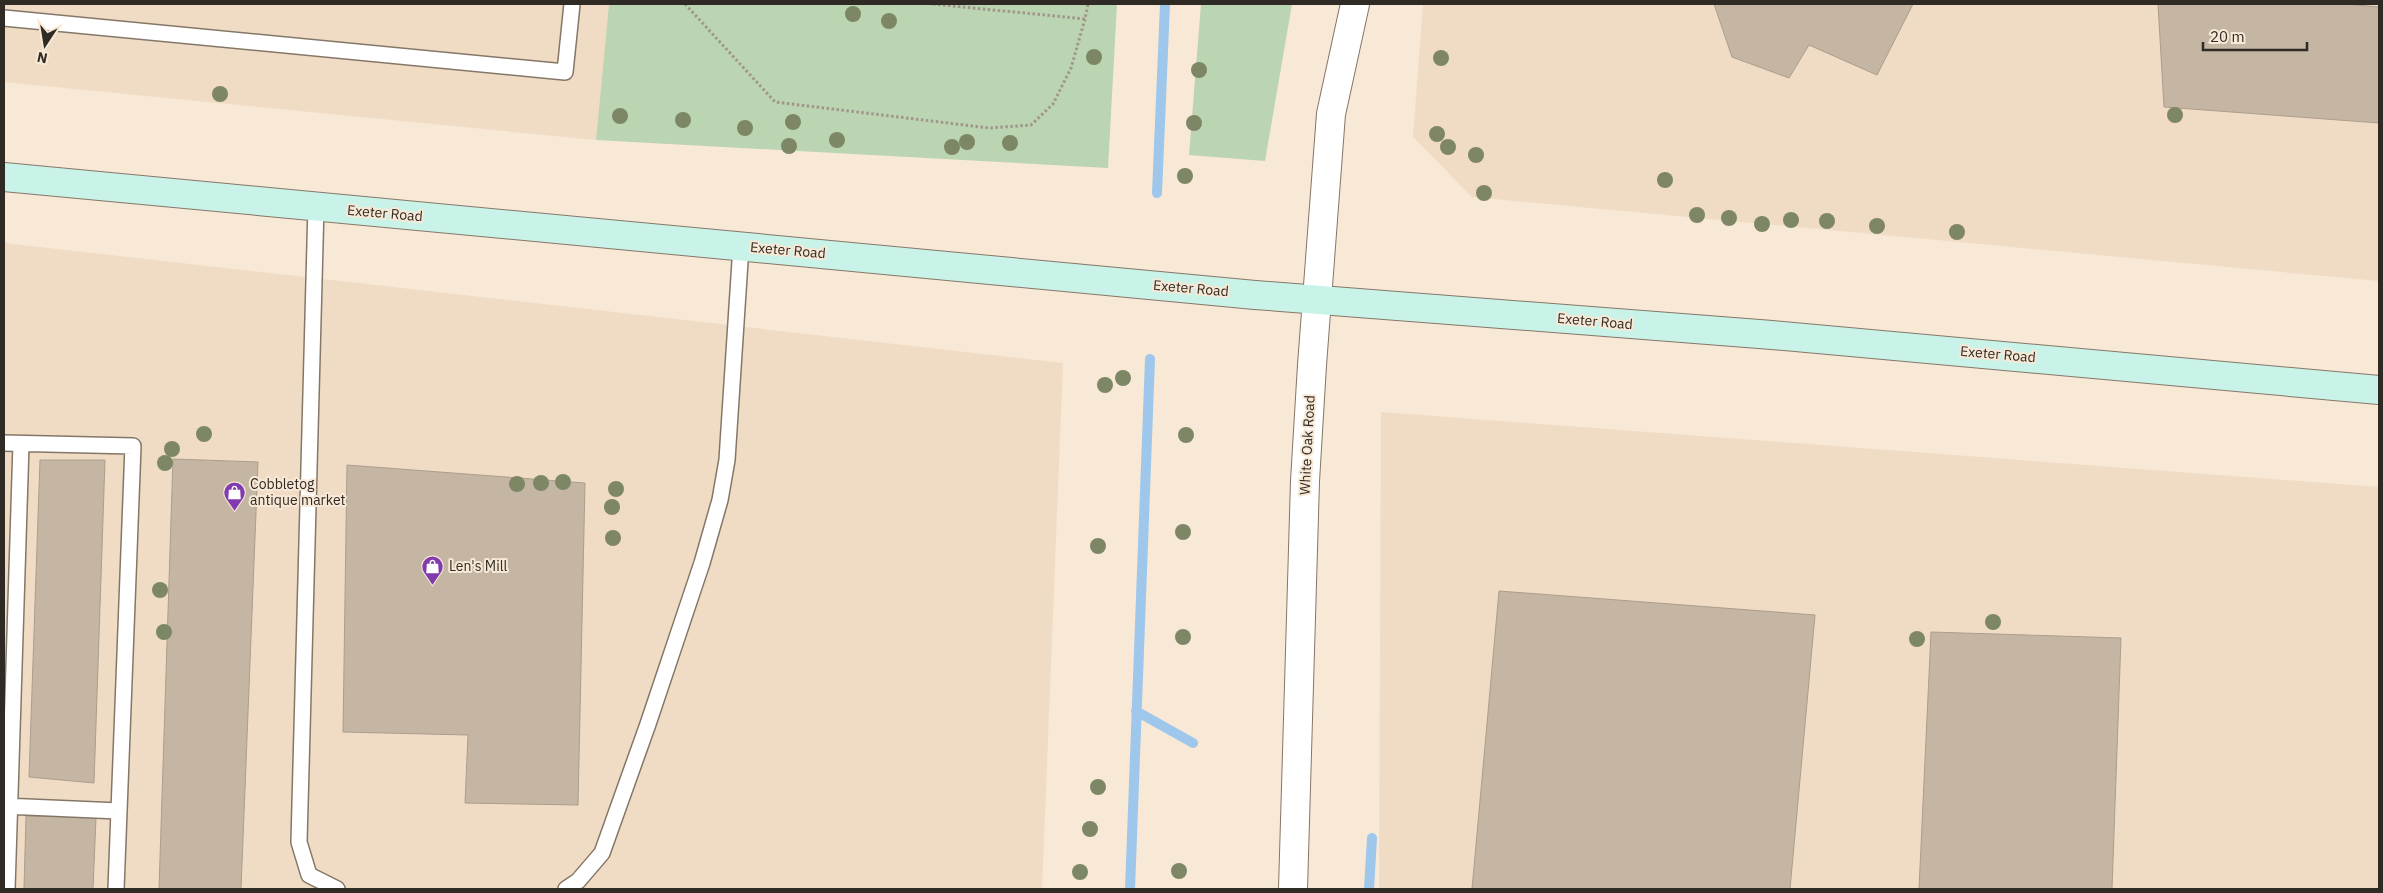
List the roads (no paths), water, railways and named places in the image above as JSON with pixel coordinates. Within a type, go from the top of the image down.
[{"type":"main road","name":"Exeter Road","points":[[4,177],[1316,300],[1791,336],[2379,390]]},
{"type":"street","name":"White Oak Road","points":[[1293,889],[1305,481],[1316,300],[1331,114],[1355,4]]},
{"type":"lane","points":[[4,18],[565,72],[572,4]]},
{"type":"lane","points":[[316,206],[299,842],[309,875],[337,889]]},
{"type":"lane","points":[[566,889],[578,881],[602,853],[702,563],[720,500],[727,460],[741,246]]},
{"type":"lane","points":[[4,444],[133,446],[116,889]]},
{"type":"lane","points":[[7,889],[7,806],[21,444]]},
{"type":"lane","points":[[7,806],[119,811]]},
{"type":"waterway","points":[[1157,193],[1165,4]]},
{"type":"waterway","points":[[1130,889],[1150,359]]},
{"type":"waterway","points":[[1136,711],[1193,743]]},
{"type":"waterway","points":[[1369,889],[1372,838]]},
{"type":"place","name":"Cobbletog antique market","points":[[234,511]]},
{"type":"place","name":"Len's Mill","points":[[433,585]]}]
